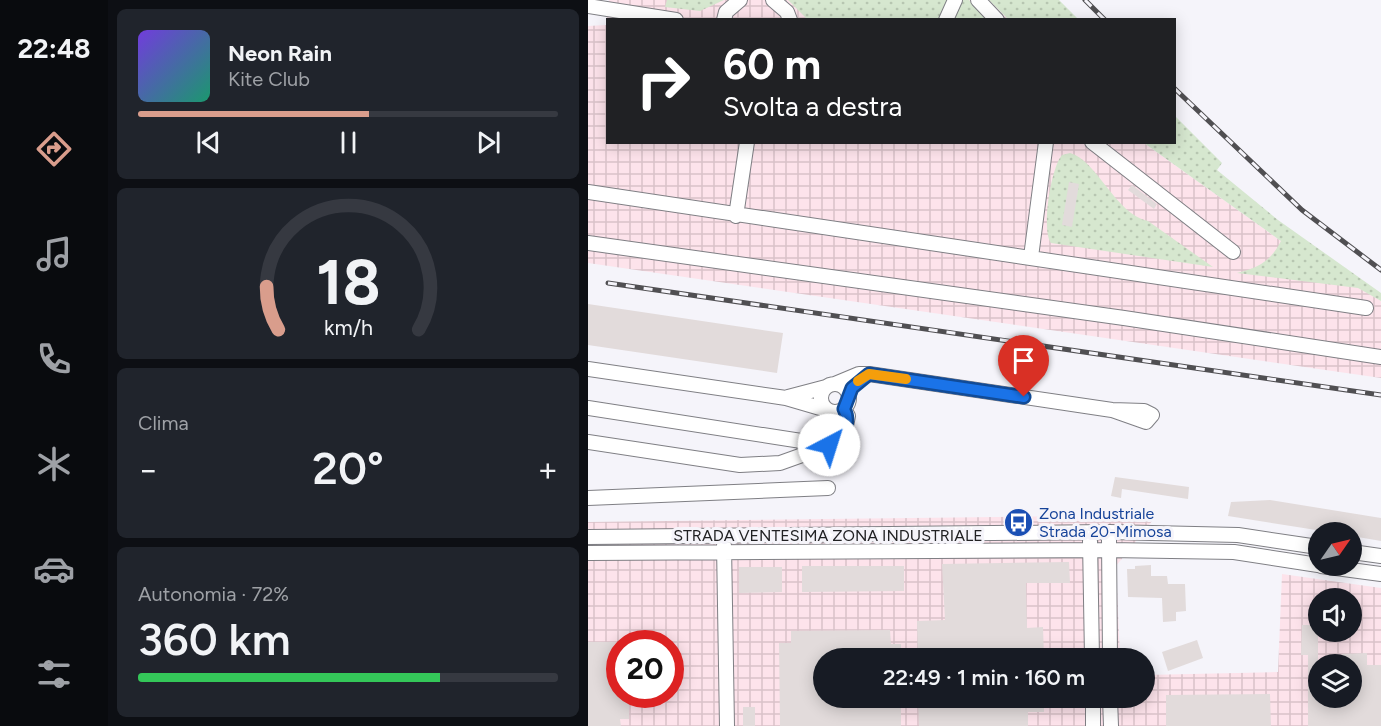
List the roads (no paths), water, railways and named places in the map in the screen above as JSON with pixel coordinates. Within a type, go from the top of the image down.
[{"type":"street","points":[[724,18],[726,12],[740,0]]},
{"type":"street","points":[[773,0],[787,12],[789,18]]},
{"type":"street","points":[[947,18],[955,0]]},
{"type":"street","points":[[978,0],[995,18]]},
{"type":"street","points":[[588,6],[663,18]]},
{"type":"street","points":[[736,216],[747,144]]},
{"type":"street","points":[[1031,257],[1046,144]]},
{"type":"street","points":[[1095,144],[1233,252]]},
{"type":"street","points":[[588,192],[736,216],[1031,257],[1366,308]]},
{"type":"street","points":[[588,243],[1124,318],[1381,357]]},
{"type":"street","points":[[588,369],[786,398],[836,412],[847,402],[857,381],[869,374]]},
{"type":"street","points":[[786,398],[831,386],[860,374],[869,374],[1112,410]]},
{"type":"street","points":[[588,442],[740,465],[780,463],[836,443],[843,433],[848,416],[844,387],[831,386],[821,396],[827,410]]},
{"type":"street","points":[[588,408],[829,445]]},
{"type":"street","points":[[588,498],[828,488]]},
{"type":"street","points":[[1090,532],[1092,648]]},
{"type":"street","points":[[1109,532],[1110,648]]},
{"type":"street","name":"STRADA VENTESIMA ZONA INDUSTRIALE","points":[[588,537],[1109,532],[1238,535],[1308,546]]},
{"type":"street","points":[[926,533],[926,551]]},
{"type":"street","points":[[1007,533],[1007,550]]},
{"type":"street","points":[[724,535],[727,726]]},
{"type":"street","name":"STRADA VENTESIMA ZONA INDUSTRIALE","points":[[588,553],[1109,550],[1234,552],[1308,564]]},
{"type":"street","points":[[1362,553],[1381,556]]},
{"type":"street","name":"STRADA VENTESIMA ZONA INDUSTRIALE","points":[[1362,571],[1381,574]]},
{"type":"street","points":[[1092,602],[1110,603]]},
{"type":"street","points":[[1093,708],[1093,726]]},
{"type":"street","points":[[1110,708],[1111,726]]},
{"type":"railway","points":[[1085,0],[1103,18]]},
{"type":"railway","points":[[1176,90],[1302,210],[1381,270]]},
{"type":"railway","points":[[608,283],[1381,395]]},
{"type":"place","name":"Zona Industriale Strada 20-Mimosa","points":[[1018,522]]}]
